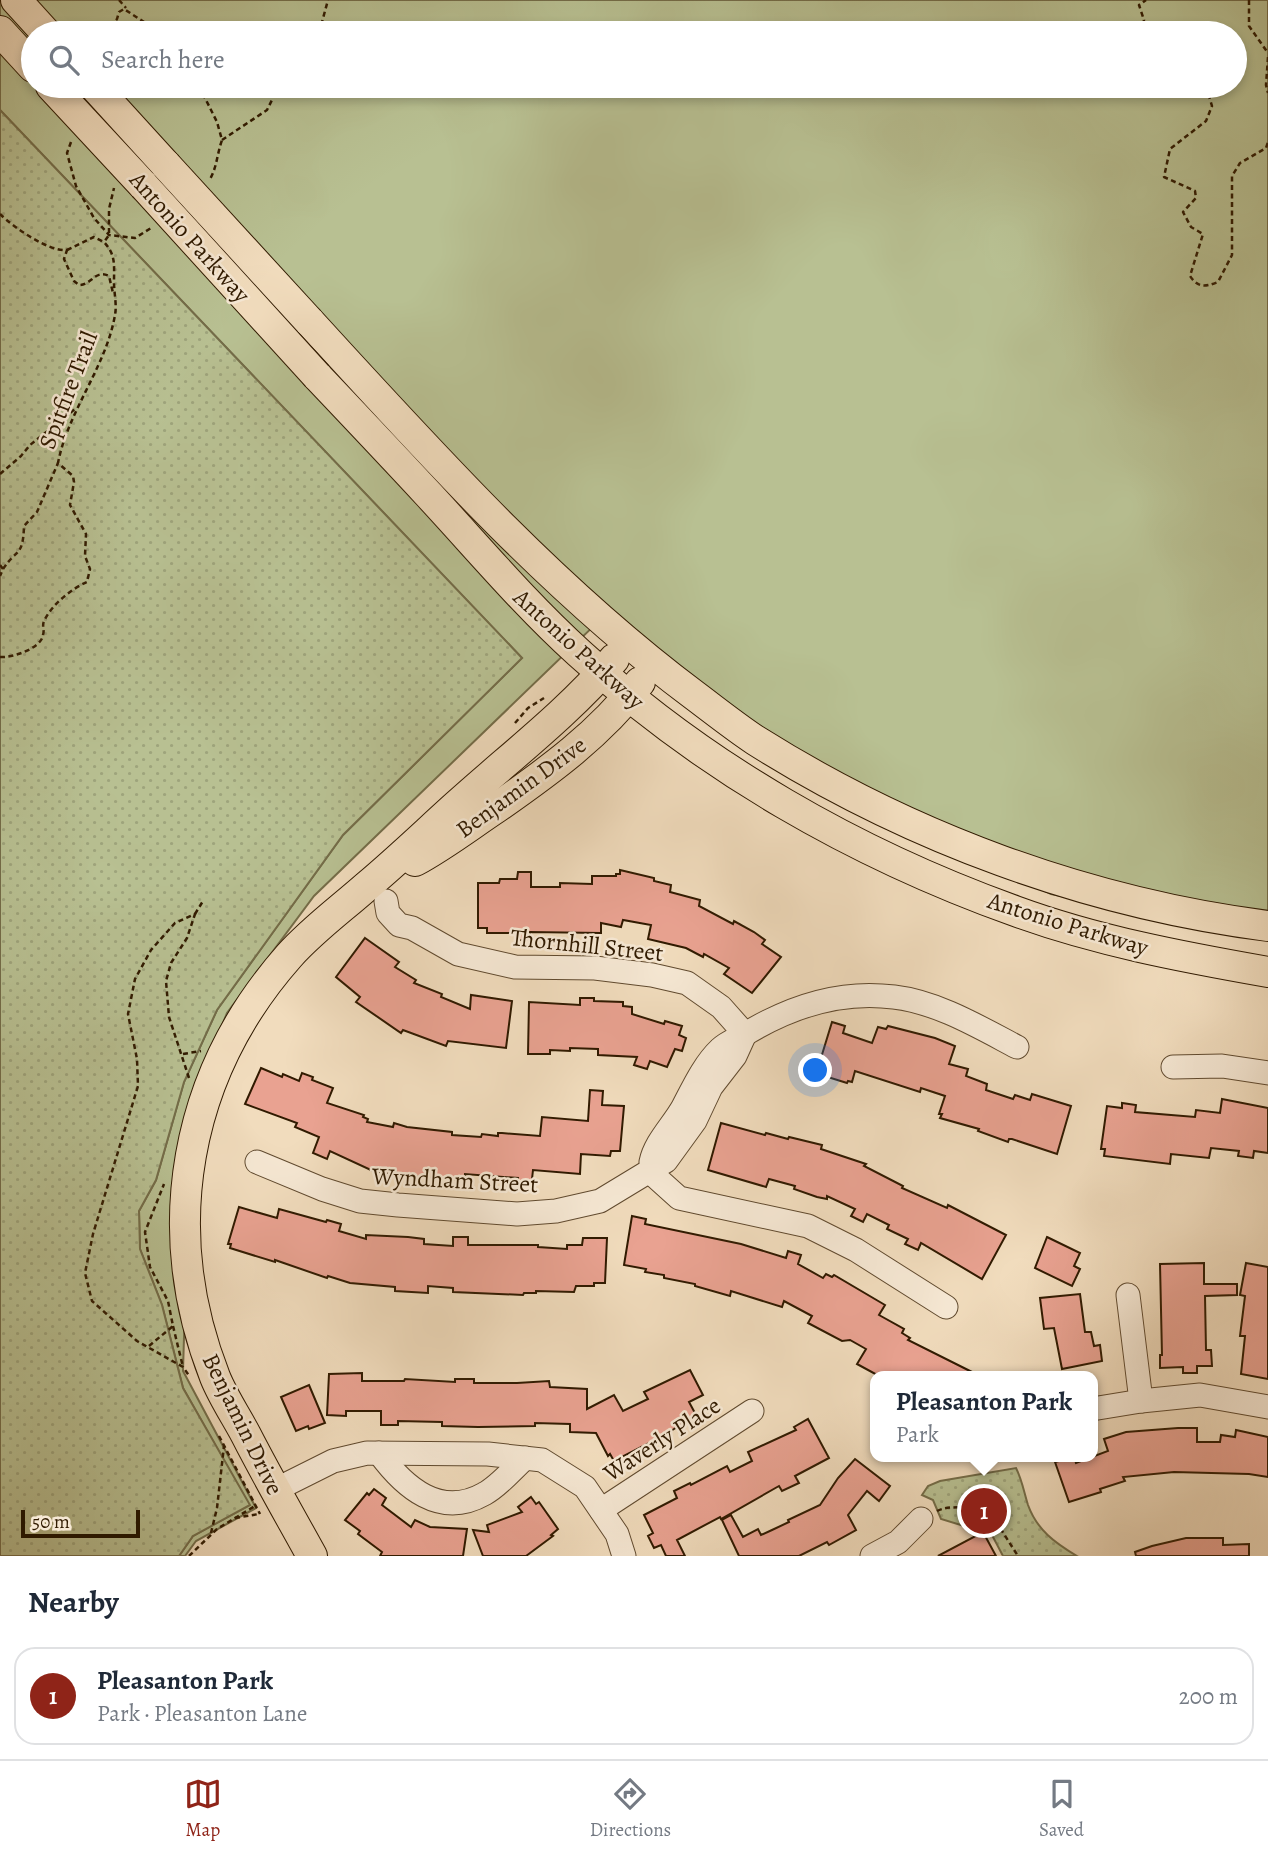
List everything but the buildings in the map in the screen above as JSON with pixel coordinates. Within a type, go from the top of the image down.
[{"type":"main road","points":[[16,0],[35,21]]},
{"type":"main road","points":[[0,31],[21,54]]},
{"type":"main road","name":"Antonio Parkway","points":[[62,98],[429,495],[502,578],[629,697],[686,740],[763,791],[835,832],[928,876],[1016,912],[1096,936],[1181,957],[1268,972]]},
{"type":"main road","name":"Antonio Parkway","points":[[105,98],[309,321],[467,489],[554,576],[628,643],[753,738],[855,797],[964,846],[1041,875],[1104,894],[1184,912],[1268,926]]},
{"type":"main road","name":"Benjamin Drive","points":[[377,893],[458,804],[566,711],[628,643]]},
{"type":"main road","name":"Benjamin Drive","points":[[312,1556],[265,1507],[203,1344],[194,1309],[184,1199],[196,1129],[209,1087],[248,1009],[291,953],[537,779],[590,738],[629,697],[654,664]]},
{"type":"street","name":"Thornhill Street","points":[[377,893],[398,904],[410,916],[412,928],[458,954],[515,967],[595,968],[652,975],[687,984],[721,1007],[745,1034]]},
{"type":"street","points":[[946,1307],[856,1250],[808,1226],[679,1198],[649,1171],[652,1154],[720,1047],[792,1009],[820,1000],[863,996],[895,997],[930,1006],[1017,1047]]},
{"type":"street","points":[[1173,1067],[1222,1066],[1268,1073]]},
{"type":"street","name":"Wyndham Street","points":[[257,1162],[322,1189],[360,1201],[517,1214],[556,1212],[600,1200],[649,1171]]},
{"type":"street","points":[[1128,1295],[1141,1401]]},
{"type":"street","points":[[1098,1408],[1200,1395],[1268,1407]]},
{"type":"street","name":"Waverly Place","points":[[601,1510],[752,1411]]},
{"type":"street","points":[[265,1507],[333,1461],[367,1453],[488,1454],[542,1460],[585,1487],[617,1534],[624,1556]]},
{"type":"street","points":[[379,1453],[406,1485],[438,1501],[453,1503],[485,1494],[525,1458]]},
{"type":"street","points":[[872,1556],[898,1542],[921,1519]]},
{"type":"path","points":[[120,0],[129,12]]},
{"type":"path","points":[[322,21],[328,0]]},
{"type":"path","points":[[1144,21],[1139,5],[1146,0]]},
{"type":"path","points":[[1249,0],[1249,26],[1268,55],[1268,93]]},
{"type":"path","points":[[115,21],[119,12],[124,9],[143,21]]},
{"type":"path","points":[[222,140],[267,110],[273,98]]},
{"type":"path","points":[[1210,98],[1212,106],[1206,121],[1170,149],[1164,177],[1195,191],[1196,198],[1182,212],[1191,227],[1203,234],[1190,276],[1195,284],[1205,287],[1218,282],[1232,255],[1232,176],[1240,163],[1266,148],[1268,142]]},
{"type":"path","points":[[85,123],[67,153],[76,186],[84,202],[110,235]]},
{"type":"path","points":[[58,251],[68,250],[94,237],[104,242],[110,235],[109,209],[113,191],[134,176]]},
{"type":"path","points":[[0,214],[12,227],[58,251],[65,258],[74,281],[79,285],[89,282],[97,274],[108,276],[114,298]]},
{"type":"path","name":"Spitfire Trail","points":[[0,656],[15,656],[39,643],[44,635],[43,623],[47,615],[66,594],[87,582],[89,576],[90,569],[85,556],[86,534],[71,505],[74,482],[72,476],[58,463],[63,440],[115,314],[115,264],[112,251],[104,242]]},
{"type":"path","points":[[65,258],[68,250]]},
{"type":"path","points":[[0,474],[30,445],[78,407]]},
{"type":"path","points":[[0,576],[2,567],[20,551],[24,526],[37,512],[58,463]]},
{"type":"path","points":[[189,1078],[169,1017],[166,981],[171,963],[187,938],[195,914],[203,901]]},
{"type":"path","points":[[183,1367],[137,1341],[93,1301],[85,1273],[93,1234],[138,1086],[137,1059],[128,1014],[135,979],[151,950],[175,923],[195,914]]},
{"type":"path","points":[[182,1054],[201,1051]]},
{"type":"path","points":[[173,1326],[183,1367],[193,1382]]},
{"type":"path","points":[[215,1429],[265,1507]]},
{"type":"path","points":[[211,1535],[224,1446]]},
{"type":"path","points":[[921,1519],[944,1507],[966,1507],[995,1496],[1002,1531],[1018,1556]]},
{"type":"path","points":[[189,1556],[231,1520],[265,1507]]},
{"type":"path","points":[[231,1520],[265,1507]]},
{"type":"green space","points":[[0,0],[1268,0],[1268,937],[1051,894],[751,746],[604,616],[314,896],[227,1013],[191,1102],[183,1371],[256,1508],[196,1541],[185,1556],[179,1556],[193,1536],[249,1505],[183,1388],[162,1305],[140,1249],[139,1211],[156,1180],[184,1082],[217,1010],[343,835],[522,658],[0,110]]},
{"type":"green space","points":[[0,110],[522,658],[343,835],[217,1010],[184,1082],[156,1180],[139,1211],[140,1249],[162,1305],[183,1388],[250,1505],[193,1536],[179,1556],[0,1556]]},
{"type":"green space","points":[[1016,1468],[1036,1522],[1054,1541],[1077,1556],[1003,1556],[982,1516],[964,1526],[941,1519],[933,1500],[922,1495],[928,1486],[940,1481]]},
{"type":"place","name":"Pleasanton Park","points":[[984,1511]]}]
